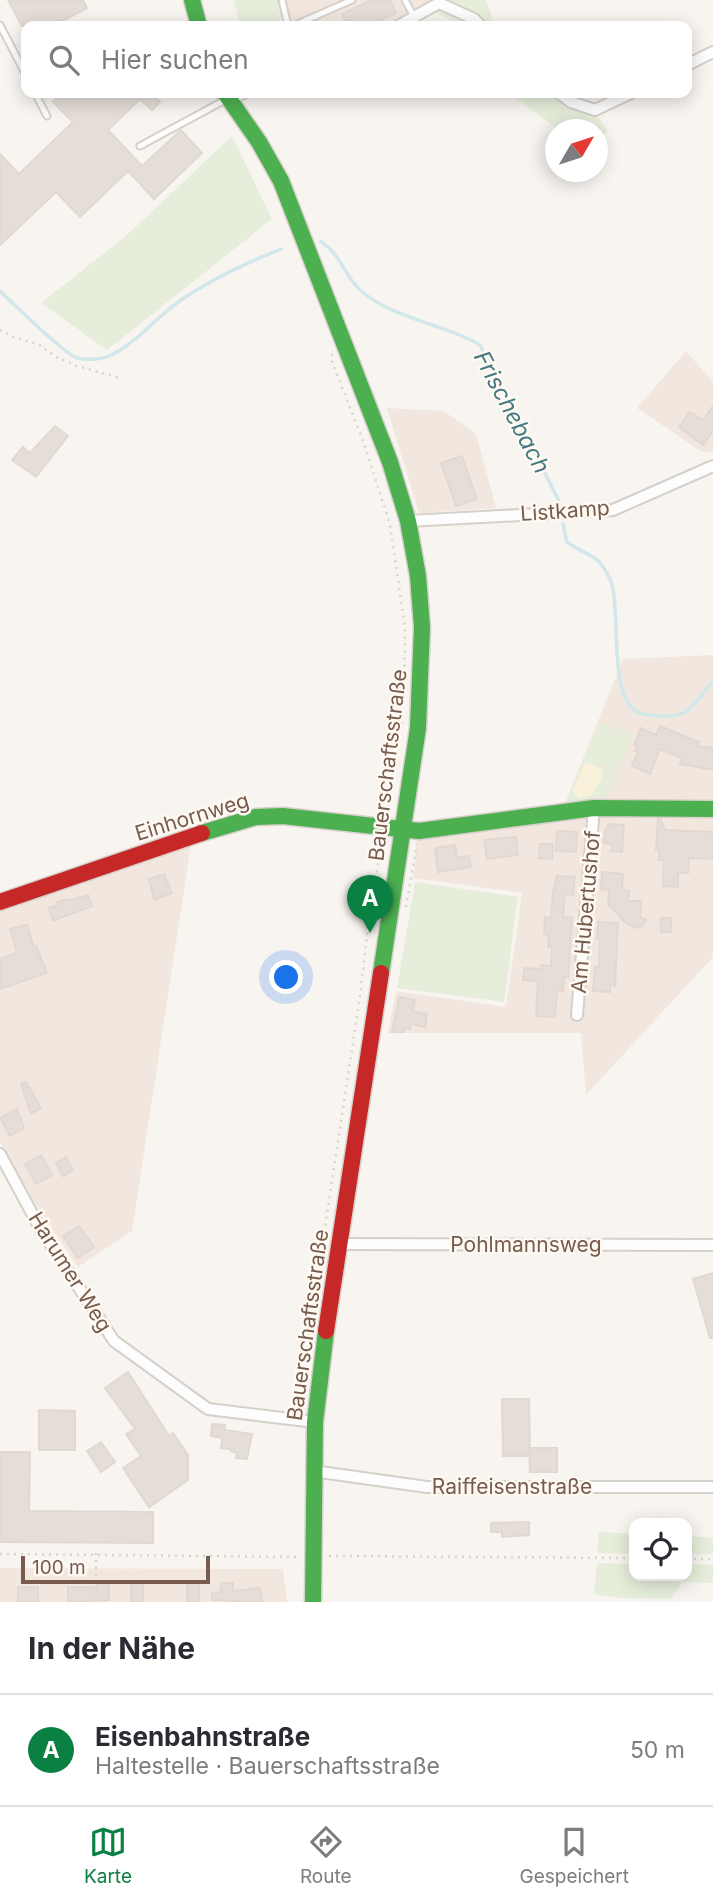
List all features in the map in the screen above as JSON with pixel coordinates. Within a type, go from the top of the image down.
[{"type":"street","points":[[192,0],[198,21]]},
{"type":"street","points":[[408,21],[439,3],[476,21]]},
{"type":"street","points":[[692,62],[713,52]]},
{"type":"street","name":"Bauerschaftsstraße","points":[[234,98],[281,181],[390,462],[408,521],[418,576],[422,626],[421,684],[411,831],[339,1244],[315,1422],[313,1602]]},
{"type":"street","points":[[566,98],[595,110],[620,98]]},
{"type":"street","name":"Listkamp","points":[[408,521],[613,510],[713,466]]},
{"type":"street","name":"Einhornweg","points":[[0,902],[230,823],[256,817],[283,816],[411,831],[594,808],[713,809]]},
{"type":"street","name":"Am Hubertushof","points":[[578,1015],[594,808]]},
{"type":"street","name":"Harumer Weg","points":[[0,1154],[41,1230],[114,1341],[208,1409],[315,1422]]},
{"type":"street","name":"Pohlmannsweg","points":[[339,1244],[713,1245]]},
{"type":"street","name":"Raiffeisenstraße","points":[[313,1471],[428,1487],[713,1487]]},
{"type":"lane","points":[[282,0],[288,21]]},
{"type":"lane","points":[[302,21],[352,0]]},
{"type":"lane","points":[[405,0],[414,18]]},
{"type":"lane","points":[[0,25],[21,65]]},
{"type":"lane","points":[[38,98],[47,116]]},
{"type":"lane","points":[[140,146],[226,98]]},
{"type":"path","points":[[0,330],[15,338],[38,344],[56,357],[77,366],[123,379]]},
{"type":"path","points":[[405,913],[411,831]]},
{"type":"path","points":[[96,1553],[96,1602]]},
{"type":"path","points":[[692,1559],[713,1559]]},
{"type":"shaded area","points":[[281,0],[437,0],[399,21],[283,21]]},
{"type":"shaded area","points":[[686,351],[713,382],[713,452],[702,452],[637,408]]},
{"type":"shaded area","points":[[387,408],[444,411],[476,434],[496,508],[419,513]]},
{"type":"shaded area","points":[[713,655],[713,957],[586,1095],[581,1033],[388,1033],[396,991],[506,1007],[522,893],[413,878],[417,839],[558,821],[623,659]]},
{"type":"shaded area","points":[[191,844],[132,1231],[78,1267],[27,1191],[0,1142],[0,908]]},
{"type":"shaded area","points":[[0,1568],[283,1569],[287,1602],[0,1602]]},
{"type":"green space","points":[[234,0],[279,0],[282,14],[280,21],[239,21]]},
{"type":"green space","points":[[445,0],[486,0],[494,21],[452,21],[435,12]]},
{"type":"green space","points":[[516,98],[563,98],[569,105],[599,119],[545,120]]},
{"type":"green space","points":[[232,136],[272,219],[107,350],[41,303],[127,235]]},
{"type":"green space","points":[[600,721],[633,736],[605,799],[567,803]]},
{"type":"green space","points":[[415,882],[518,897],[504,1002],[397,988]]},
{"type":"green space","points":[[599,1532],[629,1534],[629,1554],[597,1553]]},
{"type":"green space","points":[[692,1536],[713,1538],[713,1554],[692,1554]]},
{"type":"green space","points":[[597,1563],[629,1564],[629,1581],[692,1581],[692,1564],[713,1565],[713,1583],[683,1582],[670,1599],[620,1598],[594,1594]]},
{"type":"sand","points":[[585,762],[601,768],[603,775],[593,794],[579,799],[573,791]]},
{"type":"building","points":[[8,0],[83,0],[87,8],[62,21],[21,21],[21,24]]},
{"type":"building","points":[[371,0],[390,0],[396,13],[379,21],[346,21],[342,14]]},
{"type":"building","points":[[57,98],[156,98],[160,102],[152,110],[140,99],[108,130],[142,166],[181,130],[202,153],[154,199],[128,171],[80,217],[56,192],[0,245],[0,154],[19,174],[73,122],[53,102]]},
{"type":"building","points":[[713,406],[713,431],[703,445],[679,427],[690,412],[703,420]]},
{"type":"building","points":[[55,426],[68,436],[36,477],[12,460],[23,447],[30,453]]},
{"type":"building","points":[[462,456],[477,499],[456,506],[441,463]]},
{"type":"building","points":[[660,726],[699,742],[698,746],[713,748],[713,770],[680,764],[682,758],[660,749],[650,774],[632,766],[638,752],[635,751],[637,746],[634,745],[641,728],[656,735]]},
{"type":"building","points":[[658,819],[665,830],[713,832],[713,859],[689,858],[688,873],[678,873],[678,887],[663,886],[664,860],[659,860],[659,850],[656,850]]},
{"type":"building","points":[[608,824],[624,825],[622,852],[611,851],[612,844],[604,843]]},
{"type":"building","points":[[557,831],[577,832],[576,852],[556,851]]},
{"type":"building","points":[[516,837],[518,855],[487,859],[484,840]]},
{"type":"building","points":[[540,844],[553,844],[552,859],[539,858]]},
{"type":"building","points":[[455,845],[457,858],[469,856],[471,867],[438,872],[435,848]]},
{"type":"building","points":[[602,872],[623,874],[622,890],[629,891],[628,901],[641,901],[640,917],[646,920],[642,926],[635,928],[624,921],[608,904],[609,890],[601,889]]},
{"type":"building","points":[[164,874],[172,893],[154,900],[149,879]]},
{"type":"building","points":[[557,876],[575,877],[573,895],[565,894],[563,917],[572,918],[568,977],[564,977],[563,991],[557,990],[555,1017],[536,1016],[538,981],[523,980],[524,968],[540,969],[541,965],[551,966],[552,947],[548,947],[549,935],[544,934],[545,917],[551,918]]},
{"type":"building","points":[[88,895],[92,906],[53,921],[49,908],[58,905],[57,902]]},
{"type":"building","points":[[661,918],[671,918],[671,932],[661,932]]},
{"type":"building","points":[[598,922],[618,923],[615,986],[610,985],[610,992],[593,991],[595,967],[599,967]]},
{"type":"building","points":[[27,925],[47,973],[0,989],[0,959],[17,953],[10,929]]},
{"type":"building","points":[[399,997],[415,1000],[413,1011],[427,1014],[425,1027],[411,1024],[410,1029],[405,1028],[404,1032],[392,1032]]},
{"type":"building","points":[[26,1082],[41,1108],[31,1114],[21,1084]]},
{"type":"building","points":[[17,1109],[24,1128],[10,1136],[0,1118]]},
{"type":"building","points":[[41,1155],[52,1175],[36,1184],[25,1164]]},
{"type":"building","points":[[66,1157],[73,1170],[63,1176],[56,1163]]},
{"type":"building","points":[[79,1226],[94,1247],[78,1258],[63,1236]]},
{"type":"building","points":[[713,1273],[713,1338],[710,1338],[693,1279]]},
{"type":"building","points":[[128,1372],[169,1436],[173,1433],[188,1455],[188,1480],[149,1507],[123,1468],[141,1456],[126,1434],[135,1429],[105,1388]]},
{"type":"building","points":[[502,1399],[529,1399],[530,1456],[503,1456]]},
{"type":"building","points":[[39,1410],[75,1411],[75,1450],[39,1450]]},
{"type":"building","points":[[212,1424],[225,1425],[224,1430],[252,1434],[247,1459],[236,1458],[237,1453],[231,1449],[221,1448],[222,1438],[211,1436]]},
{"type":"building","points":[[101,1442],[115,1462],[101,1472],[87,1451]]},
{"type":"building","points":[[529,1448],[557,1448],[557,1472],[530,1472]]},
{"type":"building","points":[[0,1452],[30,1452],[29,1511],[153,1512],[153,1543],[0,1542]]},
{"type":"building","points":[[529,1522],[529,1535],[502,1537],[502,1532],[491,1532],[491,1523]]},
{"type":"building","points":[[97,1583],[109,1583],[109,1600],[68,1602],[68,1587],[97,1587]]},
{"type":"building","points":[[131,1583],[143,1583],[143,1602],[131,1602]]},
{"type":"building","points":[[187,1583],[199,1583],[199,1602],[187,1602]]},
{"type":"building","points":[[221,1583],[233,1583],[233,1591],[260,1588],[262,1602],[212,1600],[212,1593],[221,1592]]},
{"type":"building","points":[[18,1587],[38,1587],[38,1602],[18,1602]]},
{"type":"waterway","name":"Frischebach","points":[[321,241],[333,252],[357,287],[375,301],[480,345],[559,501]]},
{"type":"waterway","name":"Frischebach","points":[[0,291],[70,354],[81,359],[97,359],[109,356],[128,345],[172,307],[205,285],[281,249]]},
{"type":"waterway","name":"Frischebach","points":[[563,524],[567,542],[596,559],[610,579],[619,671],[622,690],[628,704],[643,714],[675,716],[689,710],[713,681]]},
{"type":"traffic: fast","points":[[192,0],[198,21]]},
{"type":"traffic: fast","points":[[228,98],[259,142],[281,181],[390,462],[408,521],[418,576],[422,627],[418,728],[381,973]]},
{"type":"traffic: fast","points":[[202,833],[256,817],[283,816],[419,831],[594,808],[713,809]]},
{"type":"traffic: fast","points":[[313,1602],[315,1422],[326,1331]]},
{"type":"traffic: jam","points":[[0,902],[202,833]]},
{"type":"traffic: jam","points":[[326,1331],[381,973]]},
{"type":"place","name":"Eisenbahnstraße","points":[[370,933]]}]
